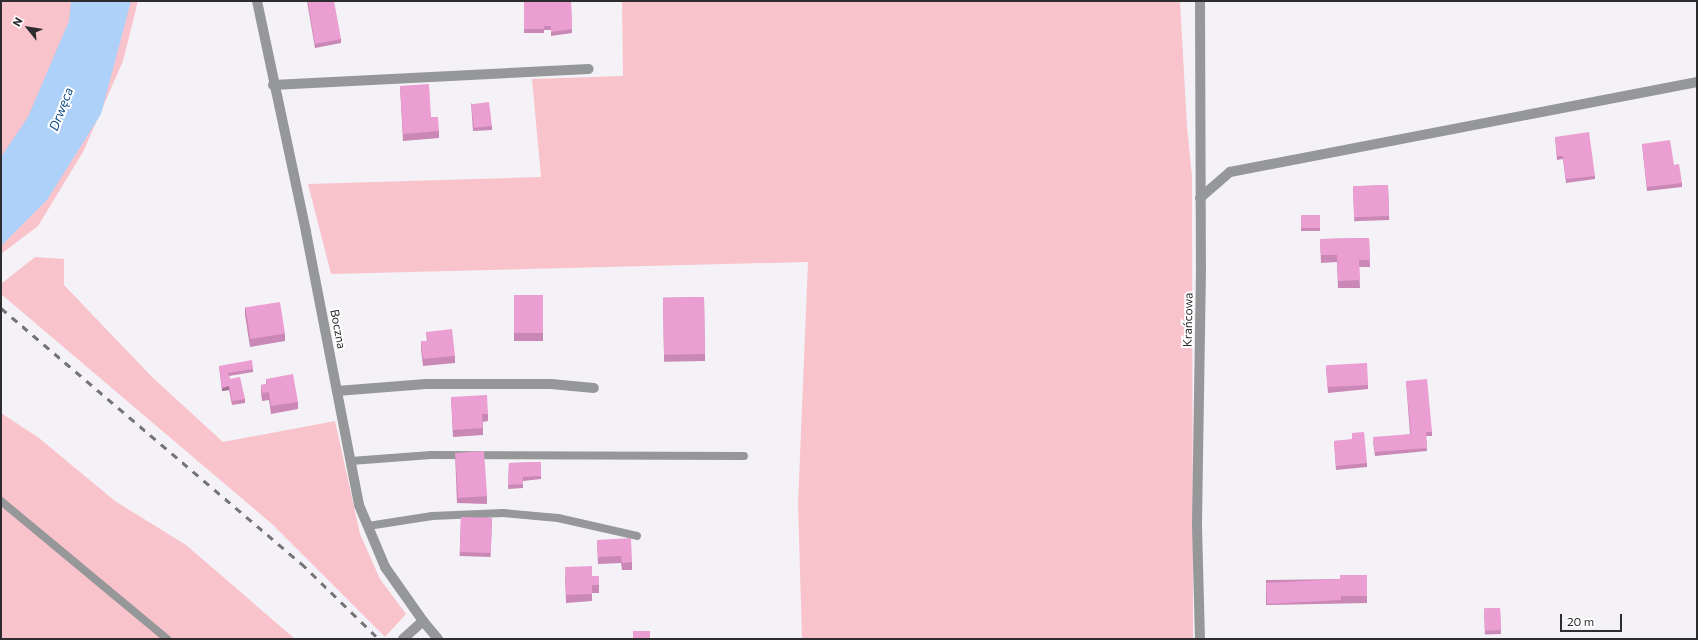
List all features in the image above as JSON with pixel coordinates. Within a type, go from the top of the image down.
[{"type":"street","name":"Boczna","points":[[257,1],[273,85],[306,232],[359,505],[385,567],[438,639]]},
{"type":"street","name":"Krańcowa","points":[[1200,1],[1197,526],[1200,639]]},
{"type":"street","points":[[273,85],[589,69]]},
{"type":"street","points":[[1200,198],[1230,172],[1697,82]]},
{"type":"street","points":[[337,391],[426,384],[551,384],[594,388]]},
{"type":"street","points":[[403,639],[424,621]]},
{"type":"lane","points":[[350,461],[431,455],[744,456]]},
{"type":"lane","points":[[1,501],[167,639]]},
{"type":"lane","points":[[368,526],[432,516],[503,513],[558,518],[636,536]]},
{"type":"shaded area","points":[[1,1],[138,1],[123,61],[83,152],[38,226],[1,254]]},
{"type":"shaded area","points":[[622,1],[1180,1],[1187,127],[1192,176],[1193,639],[802,639],[798,504],[808,262],[331,274],[308,184],[541,177],[532,79],[623,76]]},
{"type":"shaded area","points":[[35,257],[64,259],[64,285],[152,377],[223,442],[335,421],[360,534],[380,579],[406,614],[385,637],[272,524],[1,294],[1,284]]},
{"type":"shaded area","points":[[1,413],[39,438],[115,501],[186,545],[295,639],[1,639]]},
{"type":"water","name":"Drwęca","points":[[71,1],[131,1],[101,114],[47,200],[1,246],[1,157],[28,117],[69,21]]},
{"type":"building","points":[[308,1],[334,1],[341,39],[315,44]]},
{"type":"building","points":[[524,1],[571,1],[572,29],[551,32],[551,26],[544,26],[544,29],[524,29]]},
{"type":"building","points":[[429,84],[431,117],[438,117],[439,131],[403,134],[400,86]]},
{"type":"building","points":[[489,102],[492,126],[474,128],[471,104]]},
{"type":"building","points":[[1589,132],[1595,176],[1566,179],[1563,156],[1557,156],[1555,137]]},
{"type":"building","points":[[1670,140],[1674,165],[1679,164],[1682,183],[1647,187],[1642,144]]},
{"type":"building","points":[[1388,185],[1389,216],[1354,217],[1353,186]]},
{"type":"building","points":[[1301,215],[1320,215],[1320,228],[1301,228]]},
{"type":"building","points":[[1369,238],[1370,260],[1359,260],[1360,280],[1338,281],[1337,255],[1321,255],[1320,239]]},
{"type":"building","points":[[514,295],[543,295],[543,333],[514,333]]},
{"type":"building","points":[[704,297],[705,354],[664,355],[663,298]]},
{"type":"building","points":[[280,302],[285,334],[250,339],[245,307]]},
{"type":"building","points":[[452,329],[455,356],[423,359],[421,341],[428,341],[426,332]]},
{"type":"building","points":[[252,360],[253,369],[228,373],[230,379],[240,377],[245,399],[232,401],[229,386],[222,388],[219,366]]},
{"type":"building","points":[[1367,363],[1368,385],[1327,387],[1326,365]]},
{"type":"building","points":[[293,374],[298,402],[271,406],[269,392],[262,393],[261,385],[267,384],[266,379]]},
{"type":"building","points":[[1427,379],[1432,432],[1426,432],[1427,448],[1375,452],[1373,437],[1411,434],[1406,381]]},
{"type":"building","points":[[487,395],[488,414],[482,414],[483,428],[453,430],[451,397]]},
{"type":"building","points":[[1364,432],[1367,463],[1336,466],[1334,441],[1352,439],[1352,433]]},
{"type":"building","points":[[484,451],[487,496],[458,498],[455,453]]},
{"type":"building","points":[[541,462],[541,476],[523,477],[523,484],[508,485],[509,463]]},
{"type":"building","points":[[461,517],[492,518],[491,553],[460,552]]},
{"type":"building","points":[[631,538],[632,562],[622,563],[621,556],[598,557],[597,540]]},
{"type":"building","points":[[592,566],[592,576],[599,576],[599,585],[592,585],[592,594],[566,595],[565,567]]},
{"type":"building","points":[[1340,575],[1367,575],[1367,596],[1340,596]]},
{"type":"building","points":[[1340,579],[1341,600],[1267,604],[1266,583]]},
{"type":"building","points":[[1500,608],[1501,630],[1485,631],[1484,609]]},
{"type":"building","points":[[633,631],[650,631],[650,639],[633,639]]},
{"type":"railway","points":[[1,308],[301,563],[379,639]]}]
